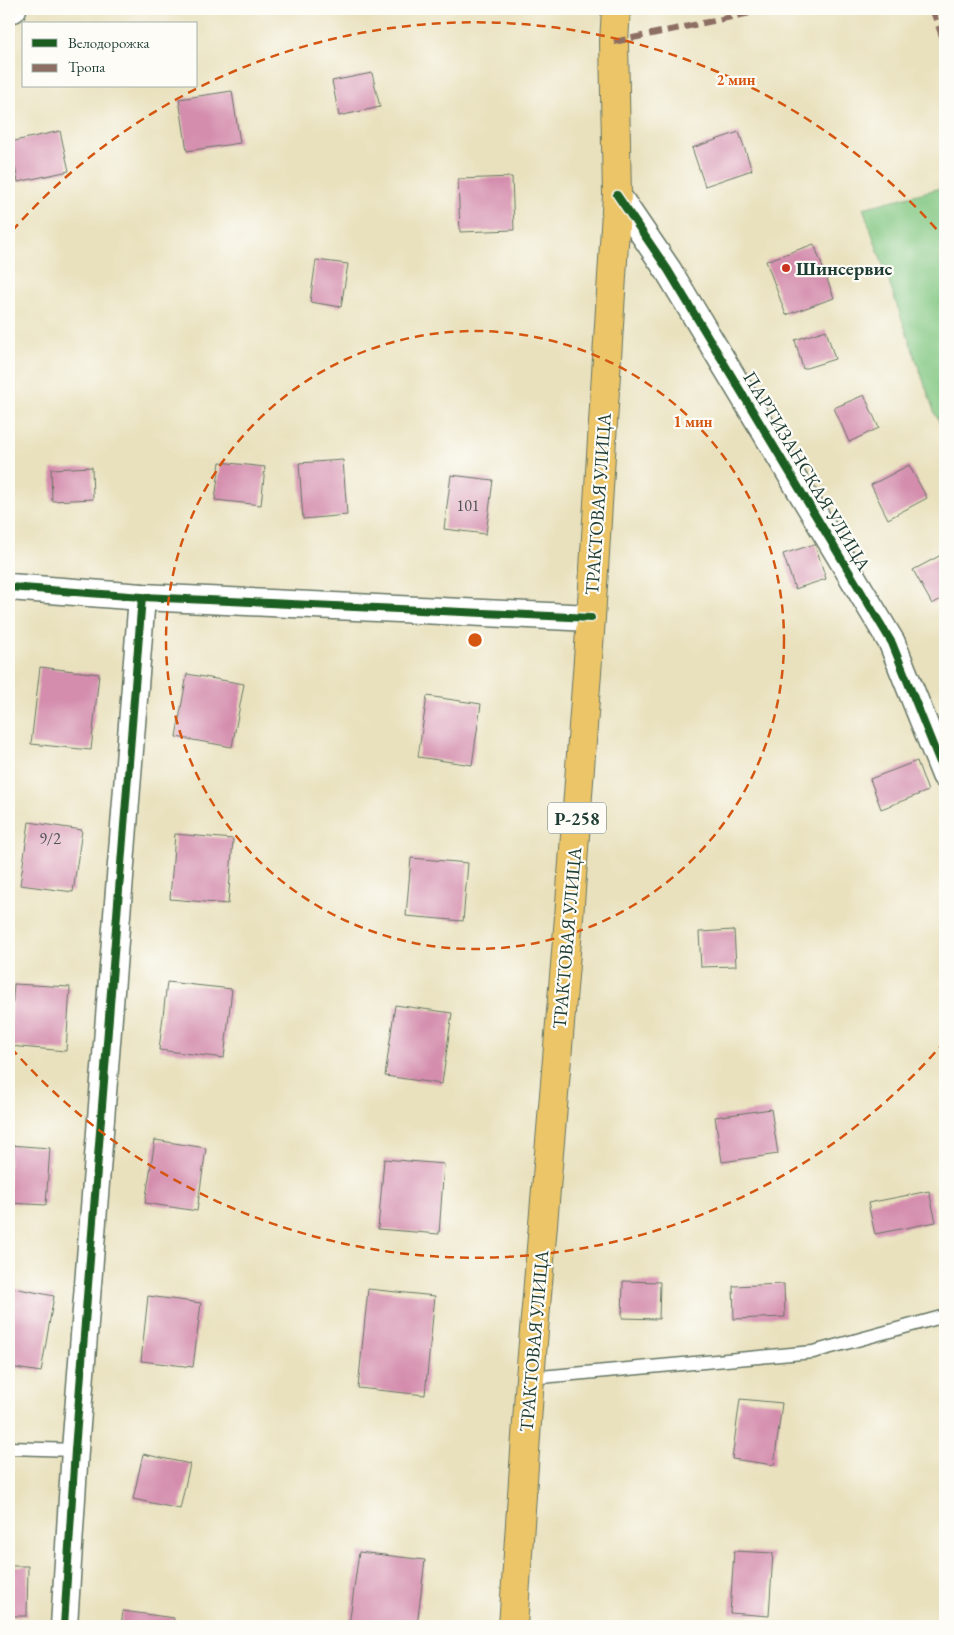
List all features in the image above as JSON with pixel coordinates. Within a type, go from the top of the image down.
[{"type":"highway","name":"ТРАКТОВАЯ УЛИЦА","points":[[513,1626],[530,1378],[569,926],[591,618],[617,196],[614,42],[616,9]]},
{"type":"street","points":[[9,10],[13,9]]},
{"type":"street","name":"ПАРТИЗАНСКАЯ УЛИЦА","points":[[617,196],[668,270],[892,642],[945,775]]},
{"type":"street","points":[[9,587],[142,597],[591,618]]},
{"type":"street","points":[[64,1626],[75,1450],[142,597]]},
{"type":"lane","points":[[530,1378],[813,1352],[945,1316]]},
{"type":"lane","points":[[9,1448],[75,1450]]},
{"type":"green space","points":[[945,187],[945,432],[935,414],[863,208]]},
{"type":"building","points":[[372,73],[380,107],[339,116],[332,81]]},
{"type":"building","points":[[232,91],[240,143],[187,151],[179,99]]},
{"type":"building","points":[[60,131],[69,171],[18,182],[10,142]]},
{"type":"building","points":[[739,132],[752,170],[705,186],[692,148]]},
{"type":"building","points":[[512,177],[514,230],[460,232],[458,179]]},
{"type":"building","points":[[814,244],[834,298],[786,315],[766,261]]},
{"type":"building","points":[[316,260],[348,264],[341,307],[310,302]]},
{"type":"building","points":[[826,330],[835,359],[803,369],[795,340]]},
{"type":"building","points":[[864,395],[879,428],[849,442],[834,408]]},
{"type":"building","points":[[343,460],[347,515],[303,519],[299,463]]},
{"type":"building","points":[[220,462],[265,467],[261,505],[215,500]]},
{"type":"building","points":[[909,465],[927,498],[888,519],[871,485]]},
{"type":"building","points":[[92,467],[93,499],[52,501],[51,469]]},
{"type":"building","points":[[451,475],[493,480],[486,534],[444,529]]},
{"type":"building","points":[[815,544],[826,579],[795,589],[783,554]]},
{"type":"building","points":[[943,554],[945,558],[945,597],[932,604],[913,570]]},
{"type":"building","points":[[40,667],[99,674],[91,750],[31,744]]},
{"type":"building","points":[[187,674],[244,684],[232,747],[176,737]]},
{"type":"building","points":[[427,696],[481,704],[472,765],[418,757]]},
{"type":"building","points":[[917,761],[928,791],[881,809],[870,779]]},
{"type":"building","points":[[29,822],[82,830],[73,892],[20,885]]},
{"type":"building","points":[[175,834],[233,839],[228,904],[170,899]]},
{"type":"building","points":[[411,858],[468,863],[463,921],[406,916]]},
{"type":"building","points":[[734,930],[736,966],[701,967],[699,932]]},
{"type":"building","points":[[167,982],[232,989],[224,1058],[159,1050]]},
{"type":"building","points":[[14,984],[70,987],[66,1051],[9,1046]]},
{"type":"building","points":[[395,1005],[452,1013],[442,1084],[385,1076]]},
{"type":"building","points":[[771,1109],[778,1154],[722,1162],[715,1117]]},
{"type":"building","points":[[155,1140],[206,1148],[197,1211],[145,1203]]},
{"type":"building","points":[[9,1145],[50,1148],[46,1205],[9,1203]]},
{"type":"building","points":[[384,1159],[444,1164],[439,1234],[378,1229]]},
{"type":"building","points":[[929,1191],[936,1222],[875,1234],[868,1203]]},
{"type":"building","points":[[623,1281],[660,1282],[659,1319],[622,1318]]},
{"type":"building","points":[[784,1284],[785,1317],[734,1319],[733,1286]]},
{"type":"building","points":[[9,1287],[54,1296],[41,1372],[9,1367]]},
{"type":"building","points":[[368,1289],[435,1296],[425,1395],[358,1388]]},
{"type":"building","points":[[148,1296],[201,1303],[193,1367],[141,1361]]},
{"type":"building","points":[[740,1399],[782,1403],[774,1465],[732,1459]]},
{"type":"building","points":[[143,1454],[190,1464],[180,1509],[133,1499]]},
{"type":"building","points":[[734,1551],[773,1553],[769,1616],[730,1613]]},
{"type":"building","points":[[359,1552],[425,1560],[417,1626],[349,1625]]},
{"type":"building","points":[[9,1566],[28,1566],[27,1616],[9,1616]]},
{"type":"building","points":[[123,1611],[174,1618],[173,1626],[121,1626]]},
{"type":"marked path","points":[[614,42],[769,9]]},
{"type":"marked path","points":[[932,9],[945,44]]},
{"type":"cycle path","points":[[617,195],[668,270],[892,643],[945,775]]},
{"type":"cycle path","points":[[9,587],[142,597],[591,618]]},
{"type":"cycle path","points":[[64,1626],[75,1450],[142,597]]},
{"type":"place","name":"Шинсервис","points":[[786,268]]}]
